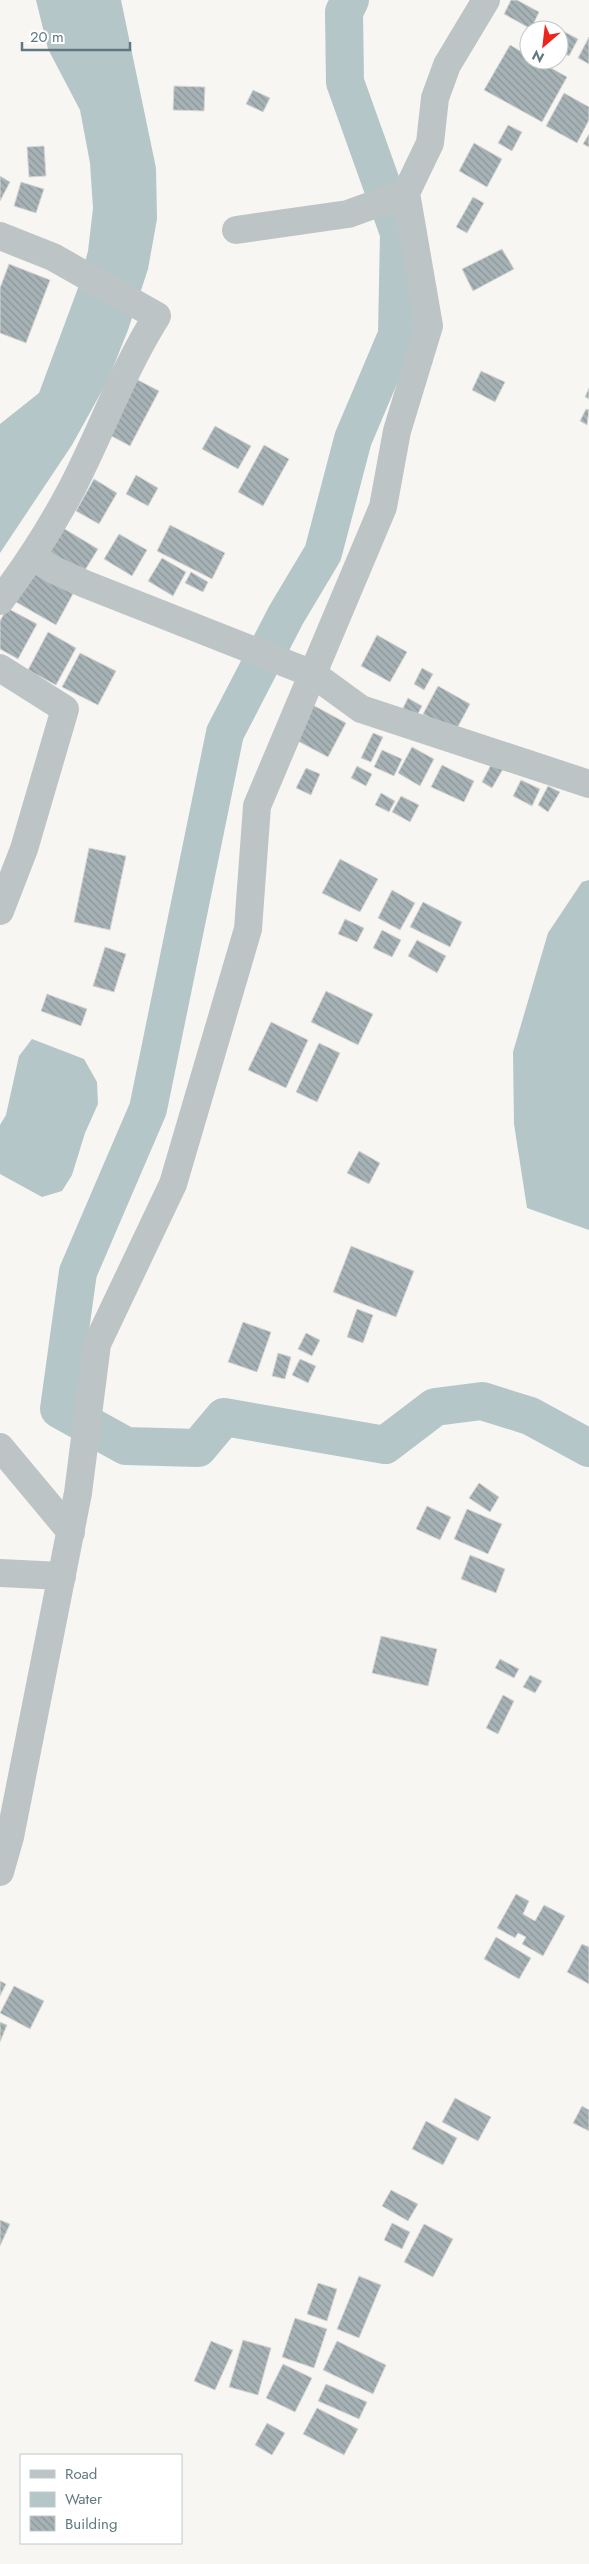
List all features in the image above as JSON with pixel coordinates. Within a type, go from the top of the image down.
[{"type":"street","points":[[0,1872],[10,1837],[71,1532],[78,1493],[97,1344],[173,1184],[248,929],[257,806],[314,674],[382,507],[397,431],[429,326],[406,194],[430,143],[435,98],[447,65],[486,0]]},
{"type":"street","points":[[236,230],[348,214],[406,194]]},
{"type":"street","points":[[0,236],[53,257],[157,316],[125,376],[72,487],[33,557],[0,601]]},
{"type":"street","points":[[33,557],[54,570],[314,674],[360,709],[589,784]]},
{"type":"street","points":[[0,668],[65,709],[24,849],[0,911]]},
{"type":"street","points":[[0,1447],[71,1532]]},
{"type":"street","points":[[0,1573],[62,1576]]},
{"type":"water","points":[[36,0],[121,0],[156,168],[157,219],[148,269],[128,330],[108,380],[72,445],[0,553],[0,424],[39,393],[78,288],[88,251],[93,208],[90,163],[80,110],[48,49]]},
{"type":"water","points":[[589,880],[589,1230],[527,1208],[514,1124],[513,1052],[548,933],[582,882]]},
{"type":"water","points":[[32,1039],[84,1059],[97,1082],[98,1104],[85,1133],[72,1175],[62,1191],[42,1197],[0,1174],[0,1125],[6,1115],[19,1056]]},
{"type":"building","points":[[511,0],[517,0],[539,12],[535,20],[519,20],[519,22],[504,14]]},
{"type":"building","points":[[569,34],[578,39],[569,56]]},
{"type":"building","points":[[589,37],[589,64],[578,58]]},
{"type":"building","points":[[510,45],[519,50],[519,70],[555,70],[567,77],[542,122],[484,90]]},
{"type":"building","points":[[174,86],[205,87],[204,111],[173,110]]},
{"type":"building","points":[[253,90],[270,98],[263,112],[246,104]]},
{"type":"building","points":[[564,93],[589,107],[589,120],[577,143],[546,126]]},
{"type":"building","points":[[508,125],[522,132],[512,151],[498,143]]},
{"type":"building","points":[[589,134],[589,147],[583,144]]},
{"type":"building","points":[[474,143],[502,159],[487,187],[459,171]]},
{"type":"building","points":[[44,146],[46,176],[29,177],[27,147]]},
{"type":"building","points":[[0,176],[10,182],[0,201]]},
{"type":"building","points":[[21,182],[44,189],[36,213],[14,206]]},
{"type":"building","points":[[473,197],[484,203],[467,233],[456,227]]},
{"type":"building","points":[[502,249],[514,269],[473,291],[462,269]]},
{"type":"building","points":[[9,264],[50,280],[26,343],[0,333],[0,288]]},
{"type":"building","points":[[481,371],[505,382],[495,402],[472,390]]},
{"type":"building","points":[[136,379],[159,391],[130,446],[106,433]]},
{"type":"building","points":[[589,388],[589,399],[585,397]]},
{"type":"building","points":[[586,409],[589,410],[587,425],[580,421]]},
{"type":"building","points":[[215,426],[251,446],[238,469],[202,449]]},
{"type":"building","points":[[264,445],[289,459],[263,506],[238,492]]},
{"type":"building","points":[[136,475],[158,488],[148,506],[126,494]]},
{"type":"building","points":[[94,479],[117,493],[99,524],[76,511]]},
{"type":"building","points":[[170,525],[225,553],[212,579],[157,551]]},
{"type":"building","points":[[63,528],[98,549],[82,575],[47,555]]},
{"type":"building","points":[[119,534],[147,550],[132,576],[104,559]]},
{"type":"building","points":[[162,558],[186,572],[173,596],[148,581]]},
{"type":"building","points":[[33,570],[74,592],[56,625],[16,602]]},
{"type":"building","points":[[191,572],[208,582],[203,592],[185,583]]},
{"type":"building","points":[[7,608],[37,624],[18,659],[0,649],[0,621]]},
{"type":"building","points":[[48,632],[76,648],[56,685],[28,670]]},
{"type":"building","points":[[377,635],[407,652],[390,682],[361,666]]},
{"type":"building","points":[[80,653],[116,671],[98,705],[62,687]]},
{"type":"building","points":[[422,668],[433,674],[424,690],[414,684]]},
{"type":"building","points":[[438,686],[470,704],[455,732],[423,714]]},
{"type":"building","points":[[408,698],[422,706],[413,723],[399,716]]},
{"type":"building","points":[[311,704],[346,723],[328,757],[292,738]]},
{"type":"building","points":[[373,733],[383,737],[371,762],[361,758]]},
{"type":"building","points":[[412,747],[434,759],[420,786],[398,773]]},
{"type":"building","points":[[382,750],[402,759],[394,776],[374,767]]},
{"type":"building","points":[[492,763],[503,769],[492,788],[482,782]]},
{"type":"building","points":[[442,765],[474,781],[464,802],[431,787]]},
{"type":"building","points":[[357,766],[372,774],[366,786],[351,778]]},
{"type":"building","points":[[306,768],[320,774],[311,795],[296,788]]},
{"type":"building","points":[[521,780],[540,789],[532,806],[513,796]]},
{"type":"building","points":[[548,786],[560,792],[548,812],[538,805]]},
{"type":"building","points":[[381,793],[395,801],[389,812],[375,805]]},
{"type":"building","points":[[401,796],[419,805],[410,822],[392,812]]},
{"type":"building","points":[[89,848],[126,856],[110,930],[74,922]]},
{"type":"building","points":[[340,859],[378,879],[360,912],[322,893]]},
{"type":"building","points":[[392,890],[415,903],[400,930],[378,918]]},
{"type":"building","points":[[423,902],[462,922],[450,947],[410,927]]},
{"type":"building","points":[[345,919],[364,928],[357,942],[338,934]]},
{"type":"building","points":[[382,930],[401,940],[392,957],[373,948]]},
{"type":"building","points":[[417,940],[446,956],[437,973],[408,956]]},
{"type":"building","points":[[105,947],[126,954],[114,992],[93,986]]},
{"type":"building","points":[[326,991],[373,1014],[358,1045],[311,1022]]},
{"type":"building","points":[[47,994],[87,1009],[81,1026],[41,1011]]},
{"type":"building","points":[[271,1022],[308,1040],[286,1088],[248,1070]]},
{"type":"building","points":[[319,1043],[340,1053],[317,1102],[296,1092]]},
{"type":"building","points":[[359,1151],[380,1163],[369,1184],[347,1173]]},
{"type":"building","points":[[351,1246],[414,1271],[396,1317],[333,1292]]},
{"type":"building","points":[[357,1309],[373,1315],[363,1343],[347,1337]]},
{"type":"building","points":[[243,1322],[271,1332],[257,1372],[228,1362]]},
{"type":"building","points":[[306,1333],[320,1340],[312,1356],[298,1349]]},
{"type":"building","points":[[278,1353],[291,1357],[285,1379],[272,1376]]},
{"type":"building","points":[[300,1359],[316,1366],[308,1383],[292,1375]]},
{"type":"building","points":[[479,1483],[499,1497],[490,1512],[469,1498]]},
{"type":"building","points":[[427,1506],[451,1517],[440,1540],[416,1529]]},
{"type":"building","points":[[467,1509],[502,1524],[488,1554],[454,1539]]},
{"type":"building","points":[[470,1555],[505,1569],[496,1593],[461,1579]]},
{"type":"building","points":[[381,1636],[437,1649],[428,1686],[372,1673]]},
{"type":"building","points":[[500,1659],[519,1669],[514,1678],[495,1668]]},
{"type":"building","points":[[530,1675],[542,1681],[535,1693],[523,1687]]},
{"type":"building","points":[[503,1695],[514,1701],[498,1734],[486,1728]]},
{"type":"building","points":[[516,1894],[529,1901],[523,1914],[535,1921],[544,1905],[565,1916],[543,1956],[522,1944],[526,1937],[518,1933],[515,1938],[497,1928]]},
{"type":"building","points":[[496,1937],[531,1958],[519,1979],[484,1959]]},
{"type":"building","points":[[582,1944],[589,1947],[589,1984],[567,1972]]},
{"type":"building","points":[[0,1981],[6,1984],[0,1996]]},
{"type":"building","points":[[14,1986],[44,2001],[30,2029],[0,2013]]},
{"type":"building","points":[[0,2022],[7,2025],[0,2042]]},
{"type":"building","points":[[455,2098],[491,2117],[478,2141],[442,2122]]},
{"type":"building","points":[[582,2106],[589,2110],[589,2131],[573,2123]]},
{"type":"building","points":[[426,2121],[457,2138],[443,2165],[412,2149]]},
{"type":"building","points":[[391,2190],[418,2204],[408,2221],[382,2206]]},
{"type":"building","points":[[0,2220],[10,2224],[0,2246]]},
{"type":"building","points":[[392,2223],[410,2232],[402,2249],[384,2240]]},
{"type":"building","points":[[424,2224],[453,2239],[433,2277],[404,2262]]},
{"type":"building","points":[[359,2276],[381,2285],[359,2338],[337,2329]]},
{"type":"building","points":[[318,2283],[337,2289],[327,2321],[307,2314]]},
{"type":"building","points":[[295,2318],[327,2329],[314,2368],[282,2357]]},
{"type":"building","points":[[243,2340],[271,2348],[258,2395],[229,2387]]},
{"type":"building","points":[[211,2341],[233,2350],[215,2390],[194,2381]]},
{"type":"building","points":[[337,2341],[386,2365],[373,2394],[323,2370]]},
{"type":"building","points":[[283,2364],[312,2378],[295,2412],[266,2398]]},
{"type":"building","points":[[326,2384],[367,2402],[359,2419],[318,2401]]},
{"type":"building","points":[[317,2408],[358,2429],[344,2455],[303,2434]]},
{"type":"building","points":[[267,2423],[285,2433],[272,2455],[255,2445]]},
{"type":"waterway","points":[[350,0],[344,12],[345,82],[399,233],[397,335],[353,439],[323,553],[286,615],[225,733],[148,1109],[78,1272],[59,1409],[126,1446],[198,1448],[224,1417],[385,1445],[435,1407],[482,1401],[530,1416],[589,1448]]}]
